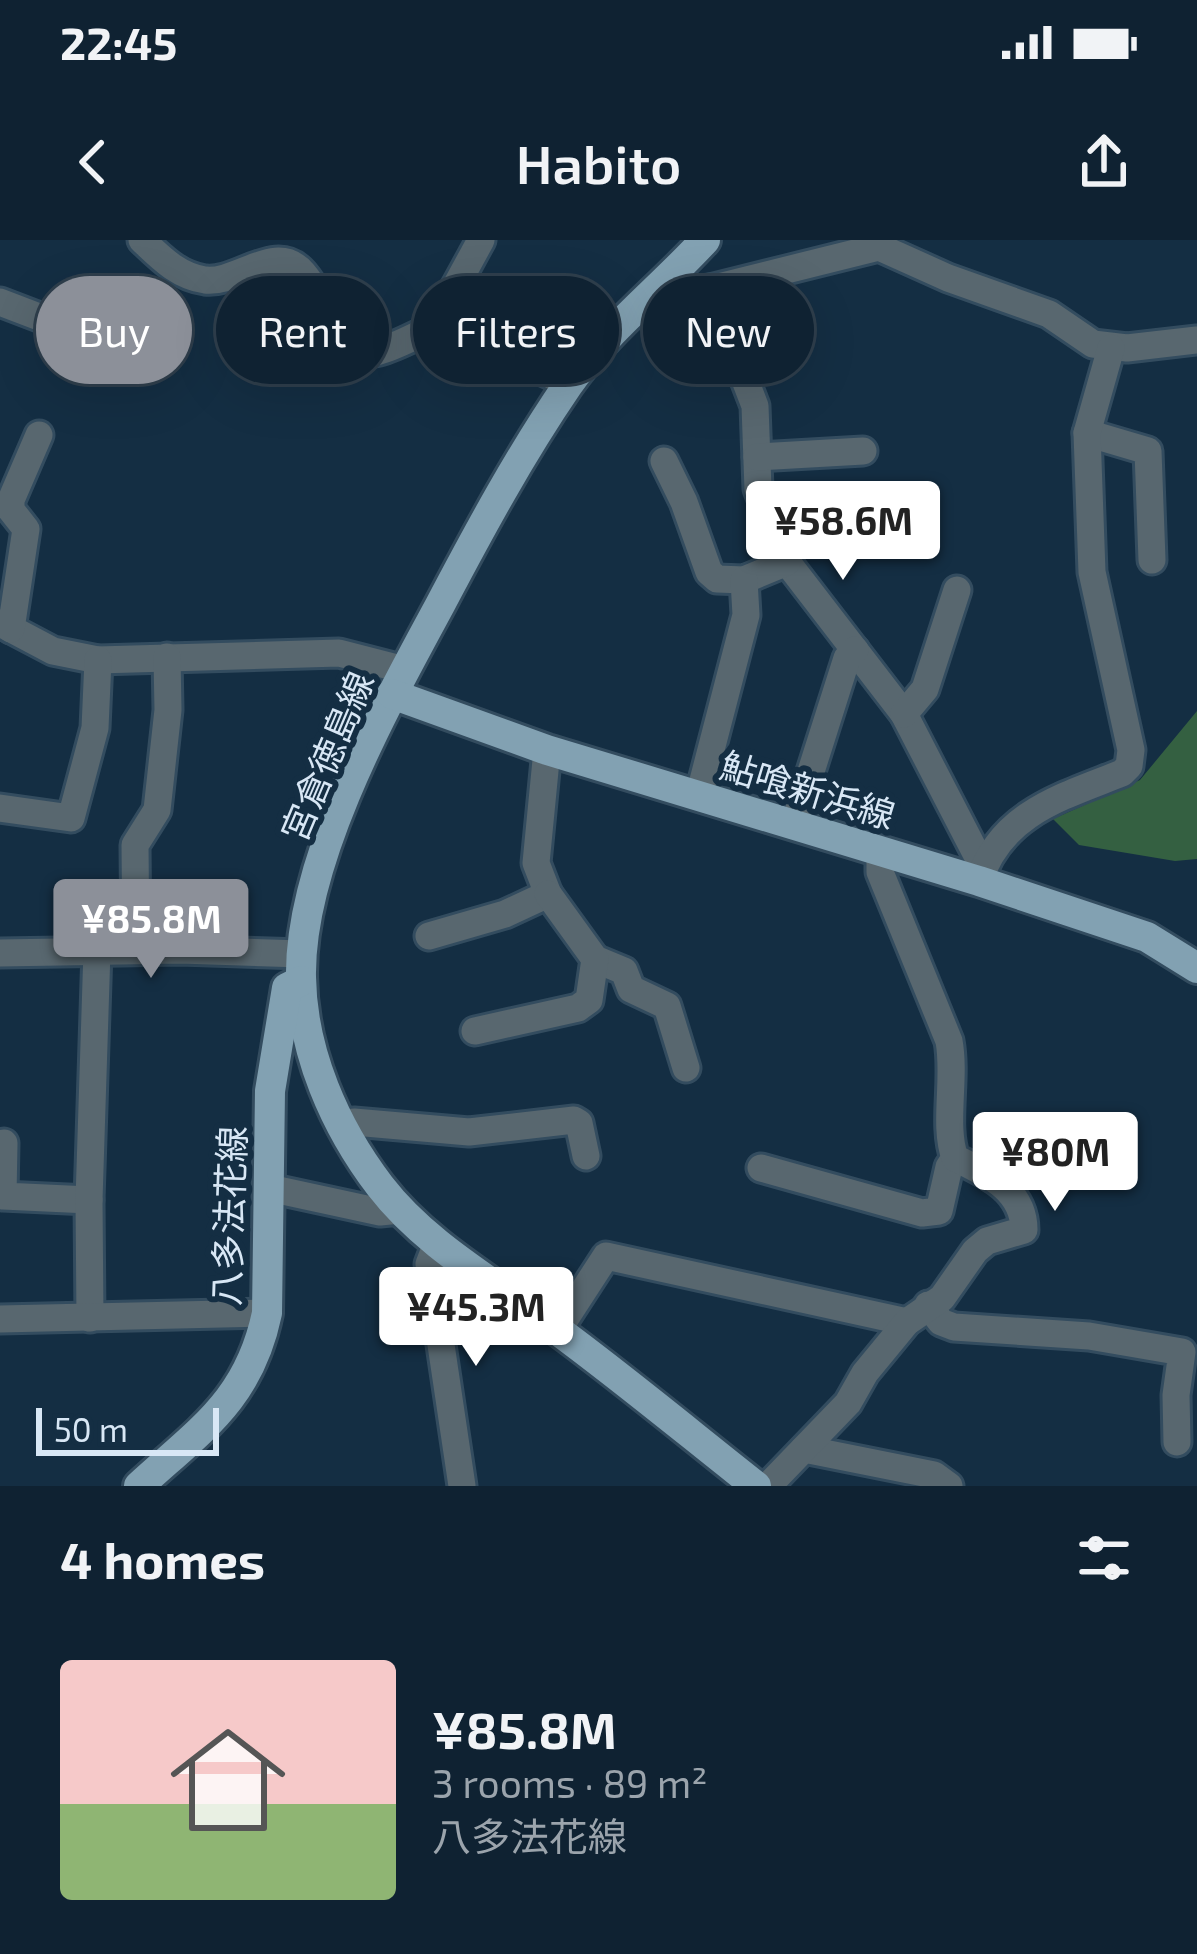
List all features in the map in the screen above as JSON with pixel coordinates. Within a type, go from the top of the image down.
[{"type":"main road","name":"宮倉徳島線","points":[[671,276],[705,240]]},
{"type":"main road","name":"宮倉徳島線","points":[[619,330],[643,305]]},
{"type":"main road","name":"宮倉徳島線","points":[[568,384],[474,541],[399,682],[332,837],[305,922],[301,968],[320,1080],[340,1126],[400,1210],[756,1486]]},
{"type":"main road","name":"鮎喰新浜線","points":[[399,682],[547,750],[880,852],[981,874],[1147,937],[1197,968]]},
{"type":"main road","name":"八多法花線","points":[[139,1486],[220,1412],[244,1380],[260,1343],[266,1313],[270,1090],[287,988],[301,968]]},
{"type":"street","points":[[142,240],[169,266],[209,281],[230,278],[272,260],[286,260],[302,272],[344,348],[353,354],[365,355],[413,336]]},
{"type":"street","points":[[461,276],[481,240]]},
{"type":"street","points":[[762,276],[879,247],[947,278],[1049,314],[1093,344],[1112,347],[1197,340]]},
{"type":"street","points":[[0,302],[36,316]]},
{"type":"street","points":[[746,384],[754,406],[758,488],[787,562],[904,714],[981,874],[1023,815],[1129,766],[1131,750],[1096,602],[1087,433],[1112,347]]},
{"type":"street","points":[[1087,433],[1148,451],[1152,560]]},
{"type":"street","points":[[38,435],[11,500],[11,510],[26,530],[5,626],[53,651],[98,659],[339,653],[399,682]]},
{"type":"street","points":[[757,457],[862,451]]},
{"type":"street","points":[[664,461],[717,579],[744,580],[787,562]]},
{"type":"street","points":[[699,796],[746,615],[744,580]]},
{"type":"street","points":[[904,714],[925,689],[957,590]]},
{"type":"street","points":[[794,825],[847,658],[855,650]]},
{"type":"street","points":[[136,950],[135,845],[157,810],[168,710],[167,657]]},
{"type":"street","points":[[0,808],[71,818],[95,728],[98,659]]},
{"type":"street","points":[[547,750],[538,876],[596,959],[624,971],[632,989],[667,1006],[686,1068]]},
{"type":"street","points":[[768,1486],[848,1402],[865,1373],[918,1314],[942,1298],[975,1251],[987,1241],[1024,1230],[1014,1192],[955,1158],[950,1144],[954,1070],[949,1041],[880,872],[880,852]]},
{"type":"street","points":[[429,936],[505,914],[548,894]]},
{"type":"street","points":[[90,1318],[97,950]]},
{"type":"street","points":[[0,953],[136,950],[301,968]]},
{"type":"street","points":[[475,1031],[578,1008],[589,1000],[596,959]]},
{"type":"street","points":[[340,1126],[354,1122],[469,1132],[574,1120],[579,1123],[586,1156]]},
{"type":"street","points":[[4,1143],[3,1196],[89,1200]]},
{"type":"street","points":[[761,1168],[922,1213],[939,1211],[955,1158]]},
{"type":"street","points":[[269,1188],[380,1212],[400,1210]]},
{"type":"street","points":[[437,1243],[429,1264],[462,1486]]},
{"type":"street","points":[[558,1330],[605,1256],[918,1314],[954,1327],[1089,1336],[1182,1352],[1176,1395],[1177,1442]]},
{"type":"street","points":[[0,1319],[266,1313]]},
{"type":"street","points":[[804,1449],[934,1475],[949,1486]]},
{"type":"green space","points":[[1197,711],[1197,859],[1175,861],[1079,845],[1053,819],[1140,780]]}]
